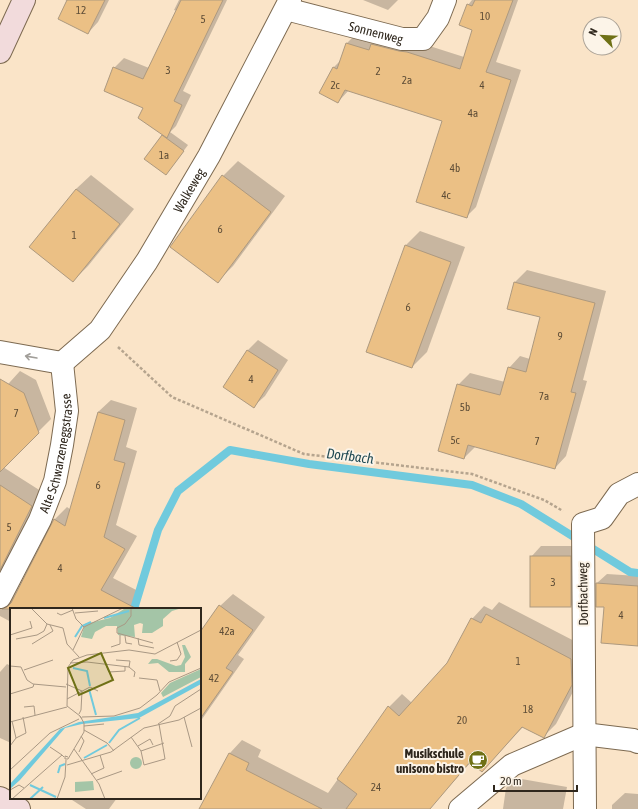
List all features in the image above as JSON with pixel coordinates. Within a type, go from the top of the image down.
[{"type":"main road","points":[[0,52],[24,0]]},
{"type":"main road","points":[[0,798],[19,809]]},
{"type":"street","name":"Sonnenweg","points":[[288,4],[402,39],[424,39],[438,18],[445,0]]},
{"type":"street","name":"Walkeweg","points":[[62,363],[100,330],[147,261],[209,156],[288,4]]},
{"type":"street","points":[[0,352],[62,363]]},
{"type":"street","name":"Alte Schwarzeneggstrasse","points":[[0,597],[40,520],[55,481],[67,411],[62,363]]},
{"type":"street","points":[[582,528],[602,518],[620,494],[638,484]]},
{"type":"street","name":"Dorfbachweg","points":[[582,528],[585,809]]},
{"type":"street","points":[[460,809],[512,765],[584,734],[633,740],[638,742]]},
{"type":"path","points":[[100,330],[172,397],[304,454],[472,474],[544,500],[582,528]]},
{"type":"building","points":[[67,0],[105,0],[88,34],[58,19]]},
{"type":"building","points":[[181,0],[223,0],[174,101],[182,105],[167,138],[138,118],[143,108],[104,91],[113,67],[143,79]]},
{"type":"building","points":[[475,0],[513,0],[486,72],[511,80],[467,218],[416,202],[442,121],[345,90],[338,103],[319,93],[333,67],[337,69],[346,43],[369,50],[371,44],[407,52],[460,69],[472,30],[459,25],[467,4],[472,6]]},
{"type":"building","points":[[162,135],[184,151],[166,175],[144,159]]},
{"type":"building","points":[[222,175],[271,212],[218,283],[170,247]]},
{"type":"building","points":[[76,189],[120,224],[73,282],[29,247]]},
{"type":"building","points":[[405,245],[451,262],[412,368],[366,352]]},
{"type":"building","points":[[514,282],[595,303],[571,392],[576,393],[555,469],[468,445],[464,459],[438,451],[457,384],[500,395],[508,367],[526,372],[540,317],[507,309]]},
{"type":"building","points":[[247,350],[278,370],[254,408],[223,387]]},
{"type":"building","points":[[0,379],[24,393],[39,433],[0,472]]},
{"type":"building","points":[[98,412],[125,420],[114,460],[125,463],[104,537],[125,549],[101,590],[135,608],[2,609],[11,603],[54,519],[65,526]]},
{"type":"building","points":[[0,485],[32,506],[0,570]]},
{"type":"building","points":[[530,556],[571,556],[571,607],[530,607]]},
{"type":"building","points":[[596,583],[638,586],[638,646],[601,643],[604,607],[596,607]]},
{"type":"building","points":[[219,605],[253,630],[226,668],[233,672],[201,718],[201,631]]},
{"type":"building","points":[[486,614],[571,659],[572,685],[544,738],[522,727],[482,772],[470,762],[430,809],[346,809],[357,794],[337,779],[388,706],[399,716],[447,663],[471,618],[481,623]]},
{"type":"building","points":[[229,753],[249,763],[246,770],[322,809],[199,809]]},
{"type":"waterway","name":"Dorfbach","points":[[134,608],[158,530],[178,491],[230,450],[309,464],[472,485],[521,504],[630,572],[638,573]]},
{"type":"place","name":"Musikschule unisono bistro","points":[[478,760]]}]
